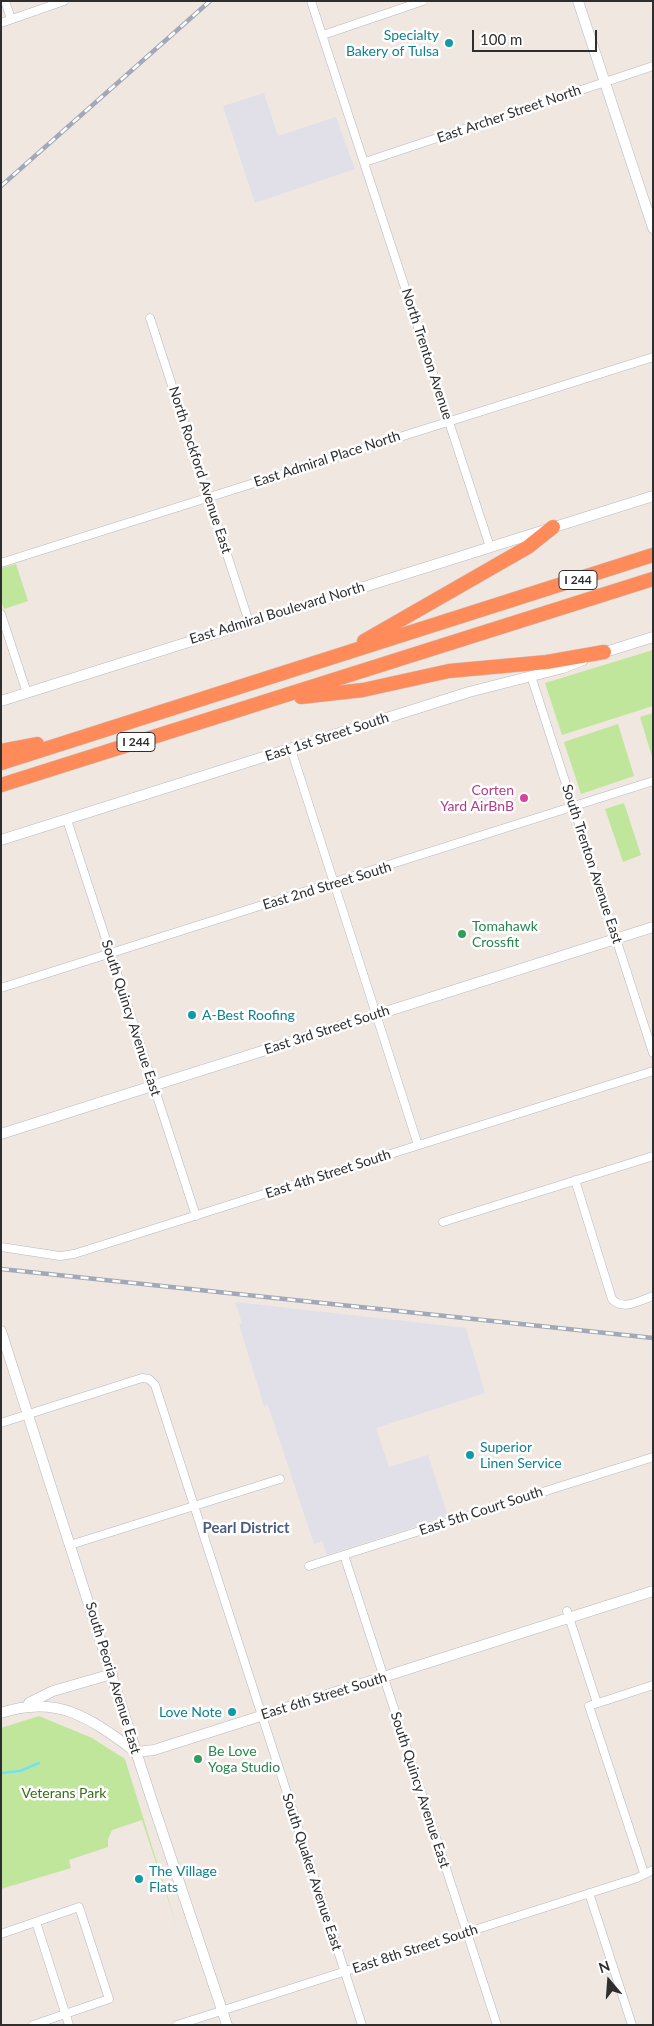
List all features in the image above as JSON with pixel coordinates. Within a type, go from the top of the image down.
[{"type":"highway","points":[[342,654],[528,547],[553,527]]},
{"type":"highway","name":"I 244","points":[[1,751],[91,734],[653,555]]},
{"type":"highway","name":"I 244","points":[[1,785],[653,578]]},
{"type":"highway","points":[[270,700],[363,690],[449,671],[547,662],[604,652]]},
{"type":"highway","points":[[1,763],[91,734]]},
{"type":"main road","points":[[578,1],[653,228]]},
{"type":"main road","name":"East Admiral Boulevard North","points":[[1,701],[653,496]]},
{"type":"main road","name":"East 1st Street South","points":[[1,840],[469,692],[563,668],[604,652],[653,637]]},
{"type":"main road","name":"East 3rd Street South","points":[[1,1134],[153,1084],[653,927]]},
{"type":"main road","name":"South Peoria Avenue East","points":[[1,1331],[226,2025]]},
{"type":"main road","name":"East 6th Street South","points":[[136,1752],[158,1748],[384,1677],[568,1614],[653,1591]]},
{"type":"main road","points":[[1,1713],[24,1706],[53,1691],[112,1674]]},
{"type":"main road","points":[[24,1706],[52,1706],[76,1714],[109,1732],[136,1752]]},
{"type":"street","points":[[5,1],[11,19]]},
{"type":"street","points":[[1,22],[64,1]]},
{"type":"street","name":"North Trenton Avenue","points":[[311,1],[490,546]]},
{"type":"street","points":[[323,35],[423,1]]},
{"type":"street","name":"East Archer Street North","points":[[365,162],[653,66]]},
{"type":"street","name":"North Rockford Avenue East","points":[[150,318],[249,622]]},
{"type":"street","name":"East Admiral Place North","points":[[1,563],[653,357]]},
{"type":"street","points":[[1,614],[27,692]]},
{"type":"street","name":"South Trenton Avenue East","points":[[531,676],[653,1053]]},
{"type":"street","points":[[291,749],[418,1145]]},
{"type":"street","name":"East 2nd Street South","points":[[1,988],[334,884],[653,781]]},
{"type":"street","name":"South Quincy Avenue East","points":[[67,820],[196,1216]]},
{"type":"street","name":"East 4th Street South","points":[[1,1247],[60,1256],[74,1254],[653,1071]]},
{"type":"street","points":[[443,1222],[653,1156]]},
{"type":"street","points":[[575,1180],[612,1299],[624,1306],[653,1296]]},
{"type":"street","name":"South Quaker Avenue East","points":[[28,1414],[142,1378],[150,1379],[155,1385],[362,2025]]},
{"type":"street","points":[[1,1423],[28,1414]]},
{"type":"street","name":"East 5th Court South","points":[[309,1566],[653,1457]]},
{"type":"street","points":[[70,1545],[280,1479]]},
{"type":"street","name":"South Quincy Avenue East","points":[[344,1555],[497,2025]]},
{"type":"street","points":[[568,1614],[593,1705],[644,1874]]},
{"type":"street","points":[[593,1705],[653,1685]]},
{"type":"street","name":"East 8th Street South","points":[[177,2025],[589,1893],[653,1870]]},
{"type":"street","points":[[589,1893],[632,2025]]},
{"type":"street","points":[[1,1934],[79,1908],[109,1999],[33,2025]]},
{"type":"street","points":[[36,1922],[70,2025]]},
{"type":"shaded area","points":[[264,93],[278,136],[336,117],[355,169],[255,203],[223,106]]},
{"type":"shaded area","points":[[235,1302],[466,1328],[485,1393],[376,1428],[389,1467],[428,1455],[448,1516],[327,1555],[322,1541],[314,1544],[268,1405],[264,1406],[239,1324],[242,1323]]},
{"type":"green space","points":[[16,564],[28,601],[4,609],[1,600],[1,568]]},
{"type":"green space","points":[[653,650],[653,706],[562,735],[545,683]]},
{"type":"green space","points":[[653,713],[653,760],[640,717]]},
{"type":"green space","points":[[618,724],[634,776],[581,794],[564,742]]},
{"type":"green space","points":[[624,803],[641,855],[623,862],[605,809]]},
{"type":"green space","name":"Veterans Park","points":[[39,1716],[92,1738],[125,1759],[177,1927],[142,1820],[112,1830],[108,1839],[108,1847],[69,1860],[71,1868],[1,1889],[1,1728]]},
{"type":"waterway","points":[[1,1773],[20,1771],[39,1763]]},
{"type":"railway","points":[[1,186],[210,1]]},
{"type":"railway","points":[[1,1269],[653,1338]]},
{"type":"place","name":"Specialty Bakery of Tulsa","points":[[449,43]]},
{"type":"place","name":"Corten Yard AirBnB","points":[[524,798]]},
{"type":"place","name":"Tomahawk Crossfit","points":[[462,934]]},
{"type":"place","name":"A-Best Roofing","points":[[192,1015]]},
{"type":"place","name":"Superior Linen Service","points":[[470,1455]]},
{"type":"place","name":"Love Note","points":[[232,1712]]},
{"type":"place","name":"Be Love Yoga Studio","points":[[198,1759]]},
{"type":"place","name":"The Village Flats","points":[[139,1879]]},
{"type":"district","name":"Pearl District","points":[[246,1528]]}]
